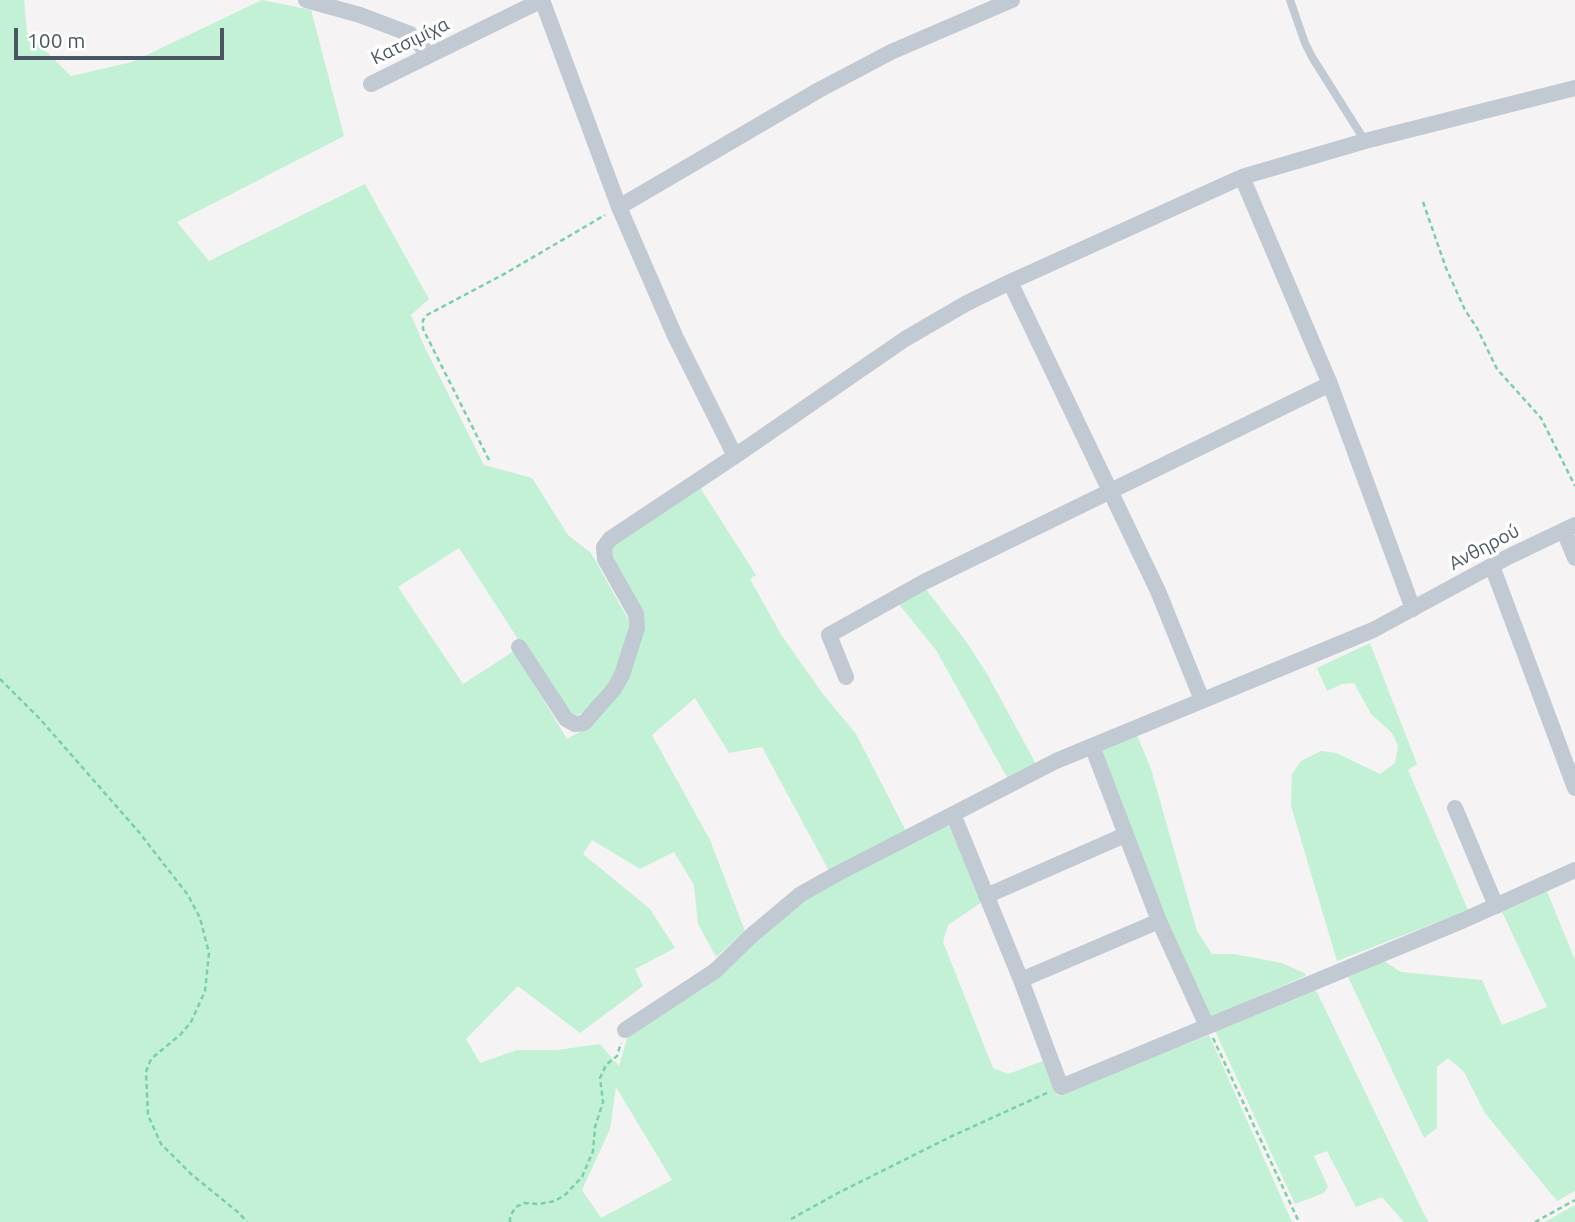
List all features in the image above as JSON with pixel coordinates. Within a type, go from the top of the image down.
[{"type":"street","points":[[306,0],[360,15],[410,34],[429,55]]},
{"type":"street","points":[[542,0],[619,207],[675,336],[736,456]]},
{"type":"street","name":"Κατσιμίχα","points":[[371,84],[542,0]]},
{"type":"street","points":[[619,207],[819,90],[891,52],[1012,0]]},
{"type":"street","points":[[519,647],[566,719],[575,724],[584,723],[622,676],[637,628],[636,614],[605,559],[604,547],[610,539],[905,339],[1010,282],[1242,177],[1365,141],[1575,88]]},
{"type":"street","points":[[1242,177],[1330,384],[1413,609]]},
{"type":"street","points":[[1010,282],[1158,591],[1202,700]]},
{"type":"street","points":[[846,677],[829,635],[925,582],[1330,384]]},
{"type":"street","points":[[1569,528],[1575,558]]},
{"type":"street","name":"Ανθηρού","points":[[625,1030],[715,971],[801,894],[1056,761],[1373,630],[1569,528]]},
{"type":"street","points":[[1492,566],[1575,788]]},
{"type":"street","points":[[1092,747],[1159,921],[1207,1026]]},
{"type":"street","points":[[1455,808],[1496,906]]},
{"type":"street","points":[[953,814],[1021,980],[1061,1087],[1496,906],[1575,870]]},
{"type":"street","points":[[986,896],[1125,835]]},
{"type":"street","points":[[1021,980],[1159,921]]},
{"type":"lane","points":[[1290,0],[1312,57],[1365,141]]},
{"type":"path","points":[[1423,202],[1446,268],[1465,310],[1497,369],[1541,418],[1575,486]]},
{"type":"path","points":[[489,460],[423,329],[422,320],[426,315],[506,273],[619,207]]},
{"type":"path","points":[[0,679],[40,719],[138,831],[188,895],[200,918],[209,953],[205,992],[191,1023],[151,1059],[146,1072],[148,1115],[161,1144],[247,1222]]},
{"type":"path","points":[[1207,1026],[1299,1222]]},
{"type":"path","points":[[510,1222],[510,1216],[516,1207],[524,1203],[539,1204],[555,1200],[566,1195],[582,1177],[593,1150],[595,1128],[603,1102],[600,1078],[606,1065],[617,1056],[625,1030]]},
{"type":"path","points":[[791,1219],[952,1136],[1061,1087]]},
{"type":"path","points":[[1535,1222],[1575,1200]]},
{"type":"green space","points":[[0,0],[24,0],[27,33],[71,76],[132,62],[262,0],[311,10],[344,136],[177,222],[209,261],[365,184],[429,299],[411,315],[484,465],[532,478],[568,535],[591,553],[628,619],[629,635],[619,673],[638,638],[599,551],[699,486],[756,575],[750,579],[782,636],[823,694],[856,734],[907,833],[829,871],[762,747],[729,753],[695,698],[652,735],[710,840],[745,931],[716,957],[698,924],[694,885],[674,852],[640,869],[592,840],[583,854],[650,909],[675,948],[635,969],[643,986],[580,1033],[518,986],[466,1039],[480,1063],[517,1050],[557,1050],[600,1044],[619,1066],[628,1035],[704,988],[761,934],[808,898],[948,824],[982,902],[948,925],[943,942],[993,1068],[1008,1074],[1043,1061],[1057,1096],[1209,1035],[1292,1222],[0,1222]],"holes":[[[459,548],[566,713],[578,715],[588,709],[619,673],[590,726],[567,739],[514,651],[463,684],[398,587]],[[616,1087],[672,1180],[601,1218],[582,1190],[610,1129]]]},
{"type":"green space","points":[[925,588],[986,672],[1036,764],[1008,779],[936,650],[897,602]]},
{"type":"green space","points":[[1370,643],[1417,764],[1408,770],[1468,910],[1337,961],[1291,806],[1292,774],[1301,761],[1321,751],[1336,753],[1380,774],[1395,763],[1398,746],[1392,733],[1371,714],[1354,683],[1342,684],[1327,691],[1317,668]]},
{"type":"green space","points":[[1137,735],[1151,769],[1197,931],[1212,954],[1234,954],[1282,963],[1306,974],[1305,976],[1209,1018],[1179,963],[1101,748]]},
{"type":"green space","points":[[1546,889],[1575,960],[1575,1191],[1557,1201],[1485,1113],[1464,1072],[1448,1058],[1437,1067],[1437,1128],[1424,1138],[1348,977],[1384,961],[1401,972],[1482,980],[1502,1025],[1547,1007],[1501,910]]},
{"type":"green space","points":[[1314,986],[1429,1222],[1404,1222],[1382,1197],[1356,1207],[1327,1151],[1314,1156],[1328,1187],[1324,1193],[1295,1204],[1215,1031]]},
{"type":"green space","points":[[1575,1205],[1575,1222],[1545,1222]]}]
